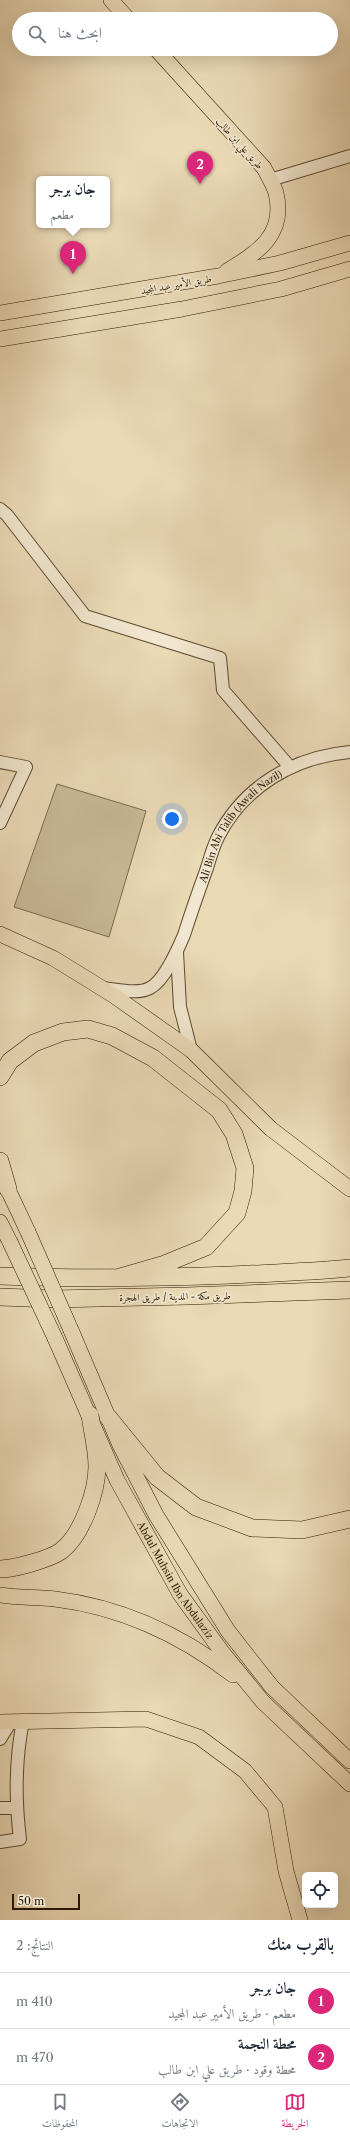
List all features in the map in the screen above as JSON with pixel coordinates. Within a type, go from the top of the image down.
[{"type":"highway","points":[[0,1077],[10,1061],[34,1043],[63,1032],[88,1029],[112,1036],[153,1058],[219,1110],[234,1134],[245,1168],[243,1191],[237,1213],[206,1247],[162,1265],[117,1278]]},
{"type":"highway","points":[[0,1161],[8,1189]]},
{"type":"highway","name":"طريق مكة - المدينة / طريق الهجرة","points":[[0,1276],[117,1278],[211,1276],[350,1268]]},
{"type":"highway","name":"طريق مكة - المدينة / طريق الهجرة","points":[[0,1297],[54,1299],[350,1290]]},
{"type":"highway","points":[[322,1292],[350,1296]]},
{"type":"highway","points":[[0,1569],[33,1563],[61,1551],[77,1531],[92,1503],[97,1466],[90,1415]]},
{"type":"highway","points":[[108,1417],[156,1477],[196,1507],[252,1528],[302,1530],[350,1519]]},
{"type":"main road","points":[[111,0],[122,12]]},
{"type":"main road","name":"طريق علي ابن طالب","points":[[162,56],[264,168],[276,192],[279,215],[271,238],[253,255],[218,276]]},
{"type":"main road","name":"طريق الأمير عبد المجيد","points":[[0,313],[218,276],[280,263],[350,243]]},
{"type":"main road","points":[[0,339],[182,309],[282,289],[350,269]]},
{"type":"main road","points":[[0,934],[53,958],[101,988],[191,1050],[271,1129],[350,1189]]},
{"type":"main road","name":"Abdul Muhsin Ibn Abdulaziz","points":[[0,1171],[108,1417],[156,1515],[228,1631],[272,1687],[350,1761]]},
{"type":"main road","name":"Abdul Muhsin Ibn Abdulaziz","points":[[0,1222],[55,1338],[131,1509],[180,1594],[222,1652],[263,1702],[350,1784]]},
{"type":"main road","points":[[0,1595],[56,1600],[108,1610],[163,1631],[207,1655],[253,1689]]},
{"type":"main road","points":[[11,1721],[146,1719],[199,1737],[245,1771],[275,1807],[286,1871],[300,1920]]},
{"type":"street","points":[[270,180],[350,156]]},
{"type":"street","points":[[0,509],[7,515],[85,616],[220,658],[223,690],[290,766]]},
{"type":"street","name":"Ali Bin Abi Talib (Awali Nazil)","points":[[177,952],[218,838],[236,808],[255,789],[290,766],[339,753],[350,752]]},
{"type":"street","points":[[0,762],[26,767],[0,823]]},
{"type":"street","points":[[101,988],[137,991],[151,988],[162,976],[177,952]]},
{"type":"street","points":[[177,952],[180,1007],[191,1050]]},
{"type":"street","points":[[0,1738],[11,1721]]},
{"type":"street","points":[[0,1842],[20,1840],[16,1808],[18,1748],[11,1721]]},
{"type":"street","points":[[0,1808],[16,1808]]},
{"type":"shaded area","points":[[57,784],[146,811],[109,937],[14,907]]},
{"type":"place","name":"محطة النجمة","points":[[200,184]]},
{"type":"place","name":"جان برجر","points":[[73,274]]}]
